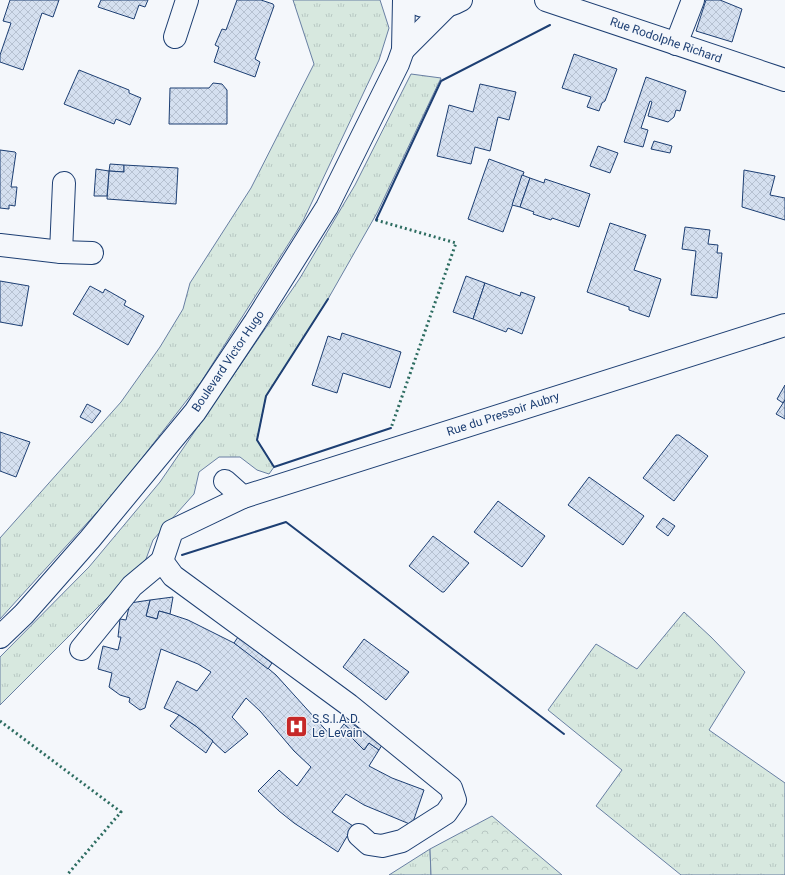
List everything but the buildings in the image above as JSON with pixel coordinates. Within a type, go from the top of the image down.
[{"type":"street","points":[[175,38],[187,0]]},
{"type":"street","points":[[403,50],[404,0]]},
{"type":"street","points":[[410,0],[416,4],[431,8],[454,4]]},
{"type":"street","name":"Rue Rodolphe Richard","points":[[546,0],[785,80]]},
{"type":"street","points":[[676,44],[693,0]]},
{"type":"street","points":[[403,50],[454,4]]},
{"type":"street","name":"Boulevard Victor Hugo","points":[[0,637],[24,614],[84,545],[195,412],[255,322],[326,207],[398,64],[403,50]]},
{"type":"street","points":[[61,252],[64,183]]},
{"type":"street","points":[[0,245],[61,252],[92,253]]},
{"type":"street","name":"Rue du Pressoir Aubry","points":[[162,561],[172,531],[243,497],[785,325]]},
{"type":"street","points":[[225,481],[243,497]]},
{"type":"street","points":[[81,650],[132,586],[162,561],[172,576],[349,704],[451,788],[455,800],[446,813],[402,840],[382,846],[369,844],[359,835]]},
{"type":"green space","points":[[293,0],[380,0],[389,28],[379,60],[303,221],[201,382],[118,489],[0,619],[0,538],[121,402],[160,347],[183,309],[190,283],[251,188],[314,64]]},
{"type":"green space","points":[[411,74],[441,78],[377,213],[328,299],[266,396],[257,440],[274,467],[269,474],[257,470],[240,457],[219,457],[199,472],[194,494],[153,540],[146,559],[0,705],[0,657],[89,567],[160,482],[300,278],[355,185]]},
{"type":"green space","points":[[684,612],[745,672],[709,730],[785,783],[785,875],[681,875],[596,806],[622,770],[548,710],[596,644],[637,669]]},
{"type":"green space","points":[[492,816],[562,875],[431,875],[430,849]]},
{"type":"green space","points":[[430,849],[431,875],[389,875]]},
{"type":"hedge","points":[[376,220],[456,243],[391,428]]},
{"type":"hedge","points":[[0,721],[121,812],[67,875]]},
{"type":"wall","points":[[376,220],[441,81],[550,25]]},
{"type":"wall","points":[[328,299],[266,396],[257,440],[274,467],[391,428]]},
{"type":"wall","points":[[182,555],[286,522],[564,734]]},
{"type":"place","name":"S.S.I.A.D. Le Levain","points":[[297,726]]}]
